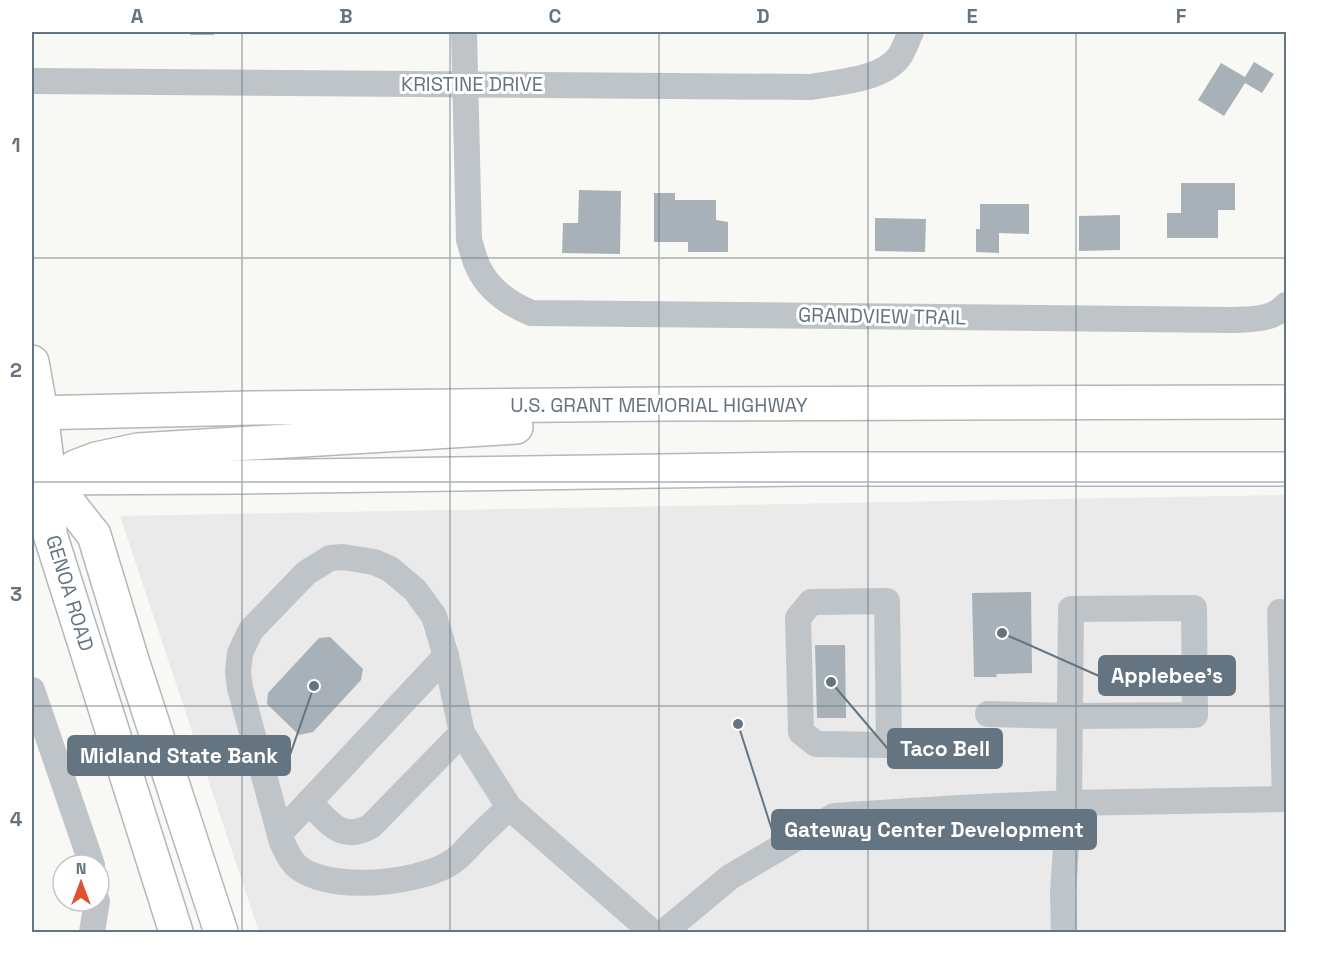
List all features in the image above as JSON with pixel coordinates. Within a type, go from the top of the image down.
[{"type":"main road","points":[[32,362],[40,478]]},
{"type":"main road","name":"U.S. GRANT MEMORIAL HIGHWAY","points":[[35,415],[241,409],[667,404],[1287,402]]},
{"type":"main road","points":[[40,478],[96,459],[138,450],[540,425],[667,404]]},
{"type":"main road","points":[[40,478],[812,469],[1287,469]]},
{"type":"main road","name":"GENOA ROAD","points":[[40,478],[50,534],[176,933]]},
{"type":"main road","name":"GENOA ROAD","points":[[40,478],[94,535],[221,933]]},
{"type":"street","points":[[464,32],[464,84]]},
{"type":"street","name":"KRISTINE DRIVE","points":[[32,81],[811,87],[869,76],[883,70],[893,63],[906,41]]},
{"type":"street","name":"GRANDVIEW TRAIL","points":[[464,84],[469,240],[478,268],[489,284],[512,304],[531,313],[1233,320],[1260,318],[1276,314],[1285,307]]},
{"type":"street","points":[[509,807],[452,862],[422,876],[400,880],[351,882],[326,879],[297,867],[288,855],[280,833],[240,688],[238,672],[240,653],[251,630],[306,573],[330,558],[343,557],[374,562],[390,569],[416,590],[434,616],[446,656],[462,733],[509,807],[652,933]]},
{"type":"street","points":[[887,601],[889,745],[816,744],[801,732],[798,618],[811,602],[887,601]]},
{"type":"street","points":[[988,714],[1070,716],[1195,715],[1194,608],[1071,609],[1070,716],[1069,803],[1063,893],[1064,933]]},
{"type":"street","points":[[664,933],[730,877],[834,816],[1069,803],[1286,799],[1280,612]]},
{"type":"street","points":[[280,833],[446,656]]},
{"type":"street","points":[[32,690],[88,853]]},
{"type":"street","points":[[309,802],[342,832],[362,831],[371,826],[462,733]]},
{"type":"street","points":[[92,933],[95,913]]},
{"type":"shaded area","points":[[1286,495],[1286,932],[259,932],[120,516]]},
{"type":"building","points":[[191,32],[214,32],[214,35],[190,35]]},
{"type":"building","points":[[1002,32],[1037,32],[1037,34],[1002,34]]},
{"type":"building","points":[[1254,62],[1274,74],[1262,93],[1245,83],[1224,116],[1198,100],[1221,63],[1245,77]]},
{"type":"building","points":[[1181,183],[1235,183],[1235,210],[1218,210],[1218,238],[1167,238],[1167,213],[1181,213]]},
{"type":"building","points":[[579,190],[621,191],[620,254],[562,253],[563,223],[578,223]]},
{"type":"building","points":[[654,193],[675,193],[675,200],[716,200],[716,220],[728,222],[728,252],[688,252],[688,242],[654,242]]},
{"type":"building","points":[[980,204],[1029,204],[1029,234],[999,233],[999,253],[976,252],[976,229],[980,229]]},
{"type":"building","points":[[1120,215],[1120,250],[1079,251],[1079,216]]},
{"type":"building","points":[[875,218],[926,219],[925,252],[875,251]]},
{"type":"building","points":[[1031,592],[1032,673],[974,677],[972,593]]},
{"type":"building","points":[[330,637],[363,669],[361,680],[313,732],[299,735],[267,704],[268,693],[319,638]]},
{"type":"building","points":[[815,645],[845,645],[846,718],[817,718]]},
{"type":"place","name":"Applebee's","points":[[1002,633]]},
{"type":"place","name":"Taco Bell","points":[[831,682]]},
{"type":"place","name":"Midland State Bank","points":[[314,686]]},
{"type":"place","name":"Gateway Center Development","points":[[738,724]]}]
